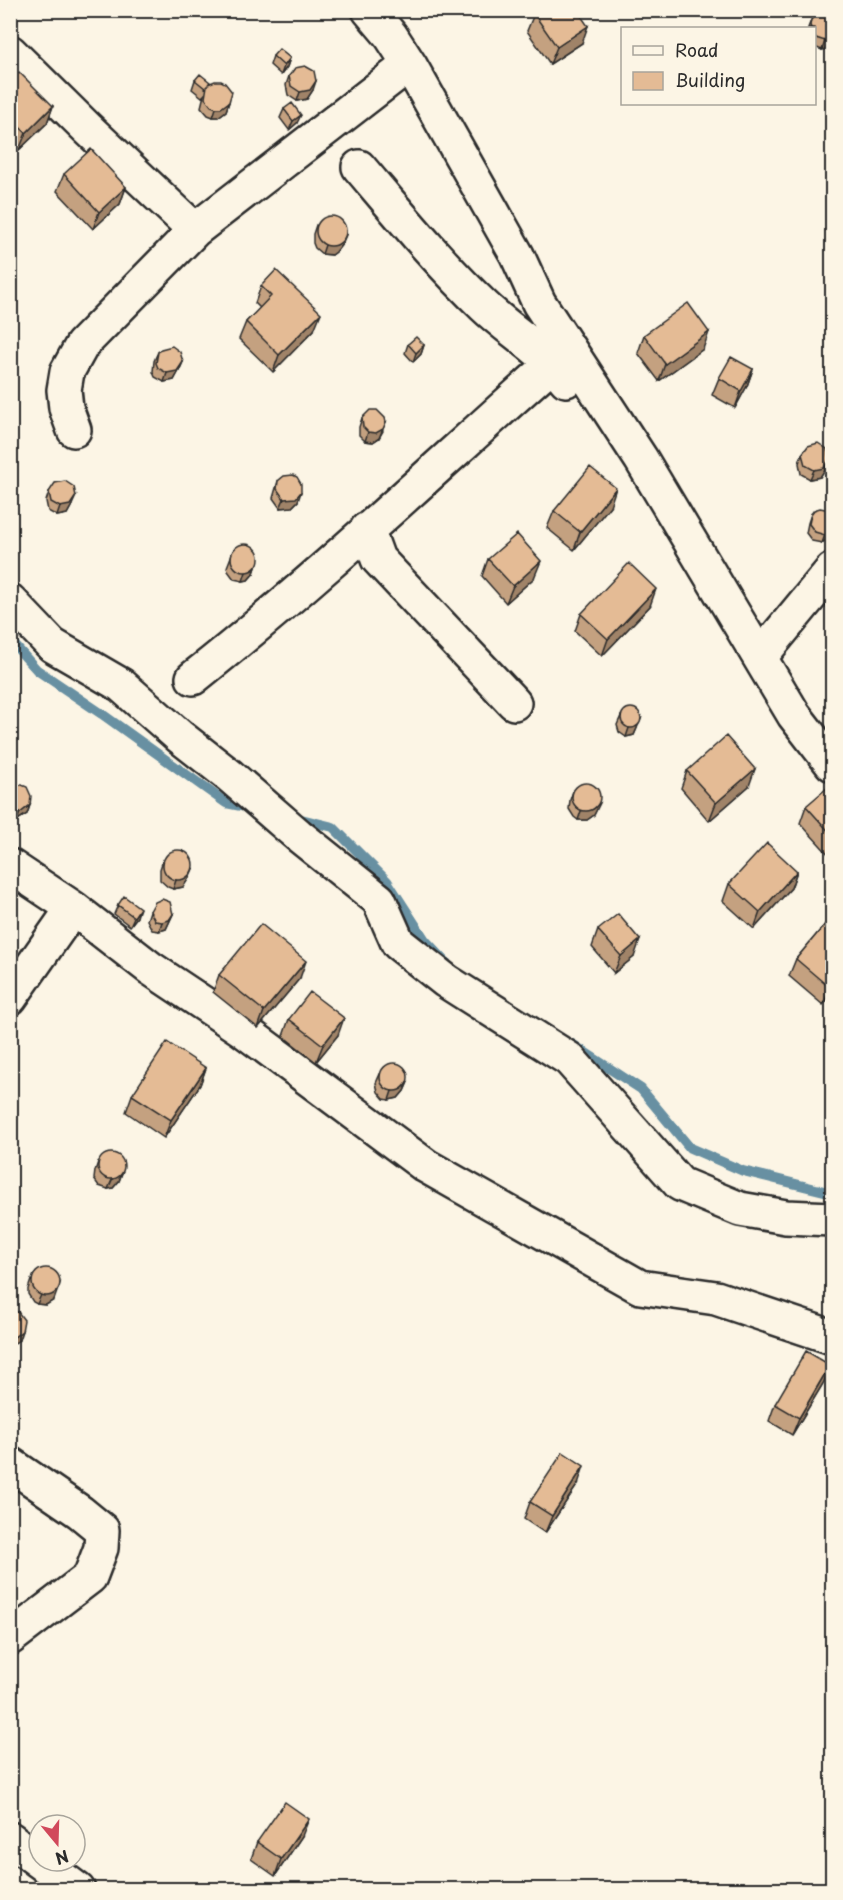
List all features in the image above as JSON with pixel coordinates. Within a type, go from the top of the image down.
[{"type":"street","points":[[369,10],[391,36],[411,67],[517,255],[539,303],[641,459],[795,716],[832,764]]},
{"type":"street","points":[[10,52],[195,230]]},
{"type":"street","points":[[74,430],[66,408],[64,390],[67,372],[82,345],[195,230],[398,73],[411,67]]},
{"type":"street","points":[[359,166],[426,247],[486,308],[553,363],[573,390],[641,459]]},
{"type":"street","points":[[193,678],[258,627],[328,566],[553,363]]},
{"type":"street","points":[[368,529],[378,559],[514,703]]},
{"type":"street","points":[[760,657],[832,570]]},
{"type":"street","points":[[10,601],[52,645],[121,685],[298,835],[380,900],[398,943],[446,981],[569,1059],[680,1184],[740,1209],[786,1217],[832,1219]]},
{"type":"street","points":[[10,866],[73,908],[150,968],[243,1030],[426,1166],[640,1287],[716,1298],[832,1337]]},
{"type":"street","points":[[10,998],[73,908]]},
{"type":"street","points":[[10,1464],[80,1512],[102,1530],[101,1548],[90,1576],[10,1638]]},
{"type":"street","points":[[10,1839],[27,1852]]},
{"type":"street","points":[[55,1873],[78,1890]]},
{"type":"building","points":[[538,10],[577,10],[588,26],[557,47],[534,14]]},
{"type":"building","points":[[828,10],[832,13],[832,39],[825,41],[816,38],[816,27],[810,25],[818,12]]},
{"type":"building","points":[[279,49],[290,58],[284,66],[273,56]]},
{"type":"building","points":[[305,66],[314,71],[316,81],[310,90],[300,92],[291,86],[289,76],[295,68]]},
{"type":"building","points":[[19,72],[53,106],[26,133],[10,118],[10,81]]},
{"type":"building","points":[[200,74],[210,82],[208,84],[215,81],[225,83],[232,92],[229,102],[221,108],[211,106],[205,98],[207,86],[205,88],[195,80]]},
{"type":"building","points":[[292,103],[301,115],[293,121],[284,109]]},
{"type":"building","points":[[91,149],[126,187],[99,212],[64,174]]},
{"type":"building","points":[[331,216],[342,220],[346,231],[342,242],[331,246],[320,242],[316,231],[320,220]]},
{"type":"building","points":[[276,270],[321,313],[279,355],[246,322],[271,296],[261,286]]},
{"type":"building","points":[[688,303],[709,332],[665,364],[644,335]]},
{"type":"building","points":[[416,337],[424,345],[416,353],[408,344]]},
{"type":"building","points":[[172,346],[180,352],[183,362],[177,371],[167,373],[158,368],[156,363],[158,352]]},
{"type":"building","points":[[731,357],[753,369],[741,391],[719,378]]},
{"type":"building","points":[[370,410],[377,410],[385,418],[383,429],[376,433],[368,432],[363,427],[362,418]]},
{"type":"building","points":[[818,443],[827,449],[829,459],[824,468],[814,470],[805,465],[802,454],[808,446]]},
{"type":"building","points":[[590,467],[616,488],[580,532],[554,511]]},
{"type":"building","points":[[293,475],[301,484],[301,492],[296,498],[284,499],[277,489],[278,481],[284,476]]},
{"type":"building","points":[[65,481],[74,487],[76,496],[70,505],[60,507],[51,502],[49,492],[55,483]]},
{"type":"building","points":[[820,508],[830,510],[832,514],[832,529],[825,535],[815,532],[809,524],[811,514]]},
{"type":"building","points":[[517,534],[541,561],[513,586],[488,559]]},
{"type":"building","points":[[245,544],[255,548],[259,558],[255,568],[245,572],[235,568],[231,558],[235,548]]},
{"type":"building","points":[[629,563],[656,589],[608,639],[581,614]]},
{"type":"building","points":[[631,708],[638,711],[641,718],[638,725],[631,728],[624,725],[621,718],[624,711]]},
{"type":"building","points":[[726,736],[755,769],[716,803],[687,771]]},
{"type":"building","points":[[586,783],[596,787],[600,797],[596,807],[586,811],[576,807],[572,797],[576,787]]},
{"type":"building","points":[[12,785],[27,787],[31,796],[30,805],[20,813],[10,811],[10,787]]},
{"type":"building","points":[[827,788],[832,793],[832,835],[806,806]]},
{"type":"building","points":[[767,843],[797,871],[760,912],[729,884]]},
{"type":"building","points":[[178,850],[189,854],[193,865],[189,876],[178,880],[167,876],[163,865],[167,854]]},
{"type":"building","points":[[124,896],[140,908],[134,917],[118,905]]},
{"type":"building","points":[[162,899],[170,902],[173,914],[169,920],[155,921],[150,911],[155,902]]},
{"type":"building","points":[[618,914],[640,940],[621,956],[598,930]]},
{"type":"building","points":[[832,916],[832,985],[830,988],[796,959]]},
{"type":"building","points":[[261,924],[306,961],[264,1011],[219,975]]},
{"type":"building","points":[[310,992],[344,1018],[323,1045],[289,1019]]},
{"type":"building","points":[[167,1042],[206,1068],[171,1120],[132,1095]]},
{"type":"building","points":[[394,1063],[404,1067],[408,1077],[404,1087],[394,1091],[384,1087],[380,1077],[384,1067]]},
{"type":"building","points":[[111,1153],[120,1157],[124,1166],[120,1175],[111,1179],[102,1175],[98,1166],[102,1157]]},
{"type":"building","points":[[46,1268],[56,1272],[60,1282],[56,1292],[46,1296],[36,1292],[32,1282],[36,1272]]},
{"type":"building","points":[[10,1311],[18,1312],[24,1320],[22,1331],[14,1337],[10,1336]]},
{"type":"building","points":[[806,1351],[830,1365],[799,1418],[775,1404]]},
{"type":"building","points":[[563,1452],[584,1466],[552,1516],[530,1502]]},
{"type":"building","points":[[285,1802],[309,1819],[281,1859],[257,1842]]},
{"type":"waterway","points":[[10,640],[37,670],[226,803],[251,808]]},
{"type":"waterway","points":[[293,817],[333,827],[387,881],[425,940],[446,962]]},
{"type":"waterway","points":[[572,1044],[641,1089],[690,1148],[743,1171],[832,1193]]}]
